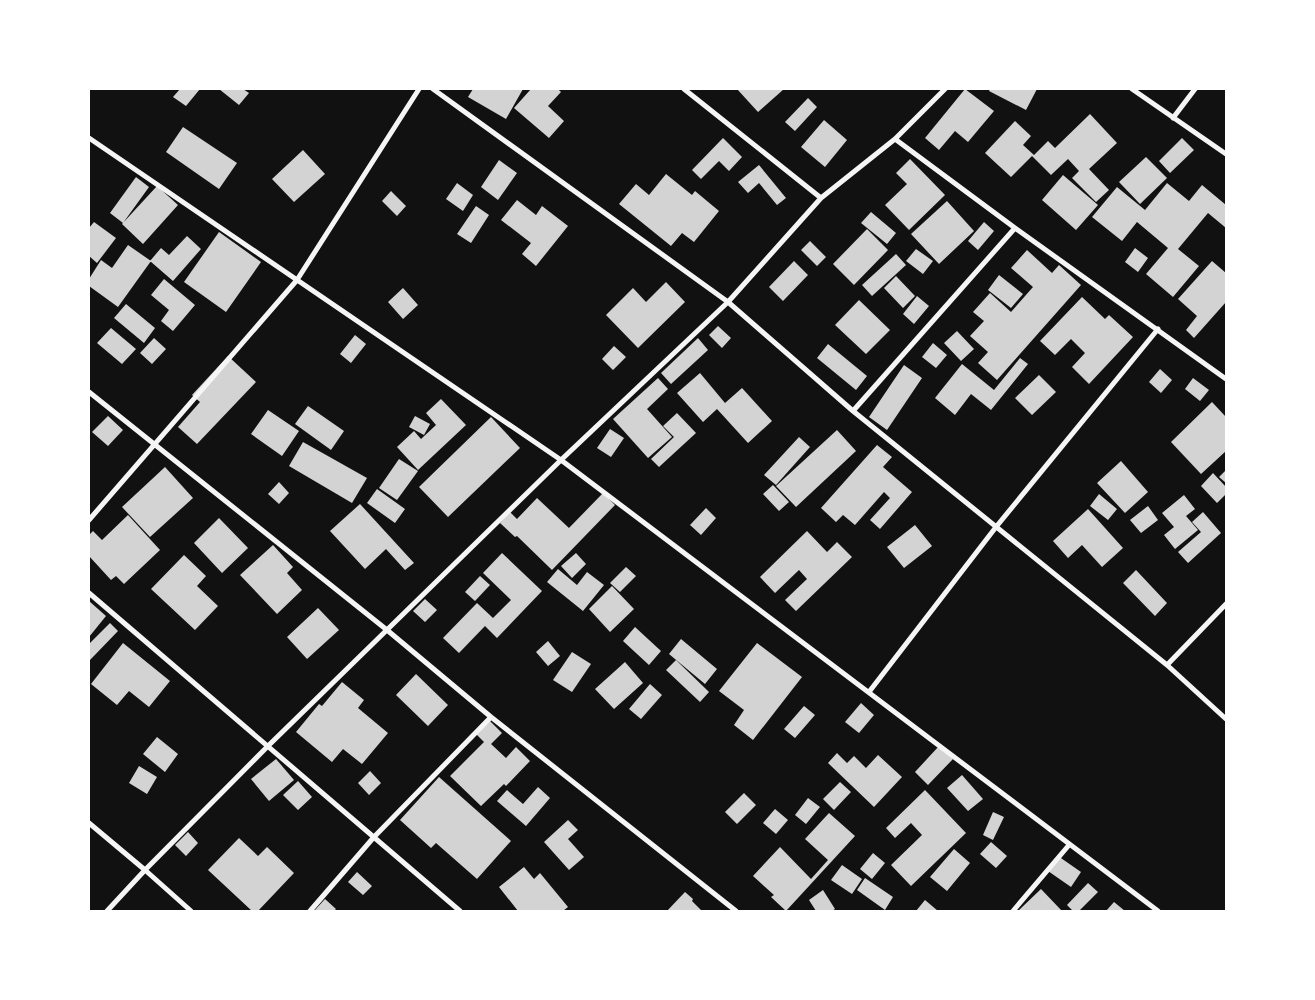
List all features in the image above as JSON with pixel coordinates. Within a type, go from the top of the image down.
[{"type":"street","points":[[89,520],[297,280],[419,89]]},
{"type":"street","points":[[433,89],[728,302],[853,411],[1167,666],[1226,720]]},
{"type":"street","points":[[684,89],[821,198]]},
{"type":"street","points":[[107,911],[268,746],[561,460],[728,302],[821,198],[895,139],[945,89]]},
{"type":"street","points":[[1132,89],[1226,154]]},
{"type":"street","points":[[1173,118],[1195,89]]},
{"type":"street","points":[[89,138],[561,460],[1158,911]]},
{"type":"street","points":[[895,139],[1226,380]]},
{"type":"street","points":[[853,411],[1016,228]]},
{"type":"street","points":[[869,692],[996,527],[1158,329]]},
{"type":"street","points":[[89,392],[387,630],[491,717],[736,911]]},
{"type":"street","points":[[89,593],[460,911]]},
{"type":"street","points":[[1167,666],[1226,604]]},
{"type":"street","points":[[310,911],[374,837],[491,717]]},
{"type":"street","points":[[89,823],[191,911]]},
{"type":"street","points":[[1013,911],[1069,845]]},
{"type":"building","points":[[180,89],[200,89],[186,106],[173,97]]},
{"type":"building","points":[[219,89],[243,89],[249,93],[239,105]]},
{"type":"building","points":[[473,89],[523,89],[506,119],[468,97]]},
{"type":"building","points":[[531,89],[558,89],[561,92],[548,106],[564,121],[549,138],[514,108]]},
{"type":"building","points":[[737,89],[784,89],[758,112]]},
{"type":"building","points":[[965,89],[994,111],[968,142],[955,131],[939,150],[925,138]]},
{"type":"building","points":[[990,89],[1037,89],[1026,110],[989,91]]},
{"type":"building","points":[[808,98],[817,107],[795,131],[785,122]]},
{"type":"building","points":[[1090,114],[1117,143],[1089,169],[1109,190],[1096,202],[1072,178],[1079,171],[1068,159],[1051,175],[1032,156],[1011,177],[985,153],[1015,121],[1031,136],[1023,145],[1034,155],[1048,141],[1055,148]]},
{"type":"building","points":[[824,120],[847,140],[825,167],[801,147]]},
{"type":"building","points":[[183,127],[237,163],[219,189],[166,152]]},
{"type":"building","points":[[723,138],[742,157],[729,171],[719,161],[701,179],[692,170]]},
{"type":"building","points":[[1182,138],[1194,150],[1170,173],[1159,161]]},
{"type":"building","points":[[303,150],[325,174],[294,202],[272,179]]},
{"type":"building","points":[[1146,157],[1167,178],[1140,204],[1119,182]]},
{"type":"building","points":[[910,159],[945,195],[909,230],[885,205],[907,184],[896,173]]},
{"type":"building","points":[[499,160],[517,173],[498,200],[481,187]]},
{"type":"building","points":[[759,165],[786,198],[777,205],[759,183],[748,193],[738,182]]},
{"type":"building","points":[[666,174],[692,195],[695,191],[719,211],[694,242],[682,233],[671,246],[619,204],[636,184],[649,195]]},
{"type":"building","points":[[1063,175],[1098,205],[1076,230],[1042,200]]},
{"type":"building","points":[[136,177],[149,187],[123,223],[110,213]]},
{"type":"building","points":[[457,183],[473,195],[463,211],[446,199]]},
{"type":"building","points":[[1167,183],[1189,201],[1202,185],[1226,205],[1226,228],[1208,213],[1178,249],[1199,266],[1173,297],[1146,274],[1168,248],[1137,222],[1122,241],[1092,217],[1117,187],[1145,210]]},
{"type":"building","points":[[157,186],[178,205],[143,244],[122,224]]},
{"type":"building","points":[[391,191],[406,206],[397,216],[382,201]]},
{"type":"building","points":[[517,200],[536,215],[542,206],[568,226],[536,266],[522,254],[531,243],[501,220]]},
{"type":"building","points":[[947,201],[974,231],[939,264],[911,234]]},
{"type":"building","points":[[476,206],[489,215],[471,243],[457,234]]},
{"type":"building","points":[[871,212],[896,233],[887,244],[861,223]]},
{"type":"building","points":[[94,222],[116,238],[97,263],[89,256],[89,228]]},
{"type":"building","points":[[984,222],[994,231],[978,250],[968,241]]},
{"type":"building","points":[[867,229],[888,250],[854,285],[833,264]]},
{"type":"building","points":[[219,232],[261,262],[226,312],[184,282]]},
{"type":"building","points":[[187,236],[201,249],[173,281],[150,261],[161,248],[169,255]]},
{"type":"building","points":[[810,241],[826,257],[817,266],[801,250]]},
{"type":"building","points":[[128,245],[151,261],[118,307],[89,286],[89,279],[101,260],[112,268]]},
{"type":"building","points":[[1135,248],[1148,258],[1138,272],[1125,262]]},
{"type":"building","points":[[916,249],[933,261],[923,274],[906,261]]},
{"type":"building","points":[[1027,250],[1052,273],[1059,265],[1081,285],[997,380],[978,363],[988,352],[970,336],[984,321],[973,312],[990,293],[1011,312],[1033,287],[1011,268]]},
{"type":"building","points":[[896,254],[906,265],[872,296],[862,285]]},
{"type":"building","points":[[794,261],[808,275],[783,301],[769,287]]},
{"type":"building","points":[[1212,261],[1226,273],[1226,302],[1194,338],[1186,330],[1197,316],[1178,299]]},
{"type":"building","points":[[999,275],[1023,294],[1011,308],[988,290]]},
{"type":"building","points":[[896,276],[915,296],[903,308],[884,288]]},
{"type":"building","points":[[164,279],[195,305],[173,331],[161,321],[169,310],[151,295]]},
{"type":"building","points":[[666,282],[685,302],[638,348],[606,315],[633,288],[646,302]]},
{"type":"building","points":[[403,288],[418,305],[403,319],[388,302]]},
{"type":"building","points":[[917,296],[929,306],[914,324],[903,314]]},
{"type":"building","points":[[1082,297],[1105,319],[1109,315],[1133,337],[1089,384],[1072,367],[1085,353],[1071,339],[1055,355],[1040,341]]},
{"type":"building","points":[[859,300],[890,330],[866,354],[835,325]]},
{"type":"building","points":[[126,304],[155,328],[144,343],[114,318]]},
{"type":"building","points":[[718,326],[731,338],[722,348],[709,335]]},
{"type":"building","points":[[111,328],[136,349],[122,364],[97,343]]},
{"type":"building","points":[[957,331],[974,349],[961,361],[944,343]]},
{"type":"building","points":[[355,335],[366,344],[351,363],[340,354]]},
{"type":"building","points":[[154,338],[166,349],[152,364],[140,353]]},
{"type":"building","points":[[698,338],[708,350],[671,384],[661,373]]},
{"type":"building","points":[[933,343],[947,355],[936,368],[922,357]]},
{"type":"building","points":[[828,344],[867,376],[856,390],[817,358]]},
{"type":"building","points":[[614,346],[626,357],[613,370],[602,359]]},
{"type":"building","points":[[228,356],[256,382],[197,444],[178,427],[200,402],[192,395]]},
{"type":"building","points":[[1020,358],[1028,364],[991,410],[971,394],[955,415],[935,398],[962,364],[994,390]]},
{"type":"building","points":[[904,365],[922,378],[887,430],[869,417]]},
{"type":"building","points":[[1160,369],[1172,380],[1161,393],[1149,382]]},
{"type":"building","points":[[700,373],[725,403],[742,388],[772,421],[748,443],[717,409],[703,422],[677,393]]},
{"type":"building","points":[[1039,375],[1056,392],[1032,415],[1015,398]]},
{"type":"building","points":[[658,378],[668,389],[647,409],[672,437],[648,458],[613,419]]},
{"type":"building","points":[[1193,378],[1209,390],[1200,401],[1185,389]]},
{"type":"building","points":[[441,399],[466,425],[418,470],[397,447],[414,431],[421,439],[436,425],[426,413]]},
{"type":"building","points":[[1212,402],[1226,417],[1226,451],[1201,474],[1171,442]]},
{"type":"building","points":[[308,406],[344,431],[331,450],[295,424]]},
{"type":"building","points":[[268,410],[299,431],[282,456],[251,434]]},
{"type":"building","points":[[677,413],[696,433],[659,467],[651,459],[674,437],[663,426]]},
{"type":"building","points":[[108,416],[123,430],[108,446],[92,432]]},
{"type":"building","points":[[415,416],[430,424],[424,435],[409,427]]},
{"type":"building","points":[[491,417],[520,448],[448,517],[419,487]]},
{"type":"building","points":[[610,429],[624,438],[611,457],[597,448]]},
{"type":"building","points":[[837,430],[856,451],[796,507],[776,486]]},
{"type":"building","points":[[799,437],[810,447],[776,485],[764,475]]},
{"type":"building","points":[[303,442],[367,478],[352,503],[289,466]]},
{"type":"building","points":[[877,445],[892,457],[883,467],[912,492],[880,529],[870,520],[890,498],[884,492],[855,525],[843,515],[836,522],[821,508]]},
{"type":"building","points":[[399,459],[418,471],[397,500],[379,488]]},
{"type":"building","points":[[1121,461],[1148,492],[1125,513],[1097,483]]},
{"type":"building","points":[[165,467],[193,498],[150,537],[122,507]]},
{"type":"building","points":[[1226,470],[1226,483],[1219,477]]},
{"type":"building","points":[[1213,473],[1226,487],[1226,494],[1217,503],[1201,486]]},
{"type":"building","points":[[279,482],[289,493],[279,504],[268,494]]},
{"type":"building","points":[[773,485],[789,502],[779,511],[763,494]]},
{"type":"building","points":[[377,489],[405,509],[395,523],[367,503]]},
{"type":"building","points":[[603,493],[615,505],[552,570],[517,536],[515,537],[500,523],[510,512],[517,519],[537,498],[569,528]]},
{"type":"building","points":[[1099,494],[1117,509],[1108,520],[1090,506]]},
{"type":"building","points":[[1184,495],[1195,509],[1186,516],[1198,530],[1175,549],[1164,535],[1174,527],[1162,513]]},
{"type":"building","points":[[360,504],[414,563],[405,570],[386,549],[365,569],[330,531]]},
{"type":"building","points":[[1148,506],[1158,520],[1141,533],[1130,520]]},
{"type":"building","points":[[706,508],[716,518],[701,535],[690,525]]},
{"type":"building","points":[[1088,509],[1123,548],[1102,567],[1082,545],[1068,558],[1053,541]]},
{"type":"building","points":[[1203,512],[1221,533],[1188,563],[1178,552],[1201,532],[1192,522]]},
{"type":"building","points":[[128,515],[160,550],[124,584],[116,576],[111,580],[89,556],[89,535],[93,531],[102,540]]},
{"type":"building","points":[[219,518],[248,548],[222,573],[194,543]]},
{"type":"building","points":[[915,525],[932,546],[904,568],[887,547]]},
{"type":"building","points":[[807,531],[827,552],[837,542],[852,557],[796,611],[785,600],[807,579],[799,570],[775,593],[760,577]]},
{"type":"building","points":[[273,545],[293,567],[287,573],[302,590],[277,614],[240,575]]},
{"type":"building","points":[[502,553],[542,591],[497,638],[485,626],[459,653],[443,638],[477,603],[493,618],[511,600],[483,573]]},
{"type":"building","points":[[576,553],[586,564],[572,578],[561,566]]},
{"type":"building","points":[[184,555],[206,576],[197,586],[218,606],[195,630],[151,589]]},
{"type":"building","points":[[626,567],[636,576],[620,592],[610,583]]},
{"type":"building","points":[[558,569],[577,585],[587,572],[604,585],[583,611],[547,582]]},
{"type":"building","points":[[1136,570],[1167,603],[1155,616],[1123,583]]},
{"type":"building","points":[[480,576],[490,585],[475,601],[465,592]]},
{"type":"building","points":[[612,586],[634,609],[610,632],[589,609]]},
{"type":"building","points":[[425,599],[437,610],[425,622],[413,611]]},
{"type":"building","points":[[89,601],[106,616],[89,637]]},
{"type":"building","points":[[318,608],[339,630],[307,659],[287,637]]},
{"type":"building","points":[[110,623],[118,631],[90,660],[89,644]]},
{"type":"building","points":[[635,627],[661,651],[649,665],[623,641]]},
{"type":"building","points":[[681,639],[717,669],[705,684],[669,654]]},
{"type":"building","points":[[548,641],[560,656],[548,666],[536,652]]},
{"type":"building","points":[[123,643],[170,681],[149,707],[129,691],[117,705],[91,684]]},
{"type":"building","points":[[757,643],[802,677],[753,740],[734,725],[744,710],[719,691]]},
{"type":"building","points":[[572,652],[591,664],[572,692],[553,680]]},
{"type":"building","points":[[676,660],[709,692],[700,702],[666,670]]},
{"type":"building","points":[[625,662],[643,683],[614,709],[595,689]]},
{"type":"building","points":[[416,674],[448,705],[428,726],[396,695]]},
{"type":"building","points":[[342,682],[364,700],[358,708],[388,733],[362,764],[343,749],[332,762],[296,732],[319,704],[322,706]]},
{"type":"building","points":[[650,684],[662,695],[641,719],[629,709]]},
{"type":"building","points":[[861,703],[874,715],[859,733],[845,722]]},
{"type":"building","points":[[804,706],[815,715],[795,738],[784,729]]},
{"type":"building","points":[[490,721],[502,733],[491,744],[506,758],[516,747],[530,761],[506,786],[504,784],[481,806],[450,776],[484,742],[476,734]]},
{"type":"building","points":[[157,737],[178,754],[165,772],[143,754]]},
{"type":"building","points":[[939,746],[953,759],[928,785],[915,772]]},
{"type":"building","points":[[837,753],[847,763],[854,756],[866,768],[878,755],[902,777],[874,807],[828,763]]},
{"type":"building","points":[[276,759],[294,780],[269,801],[251,779]]},
{"type":"building","points":[[139,766],[157,777],[147,794],[129,783]]},
{"type":"building","points":[[370,771],[381,783],[369,795],[358,783]]},
{"type":"building","points":[[962,775],[983,799],[968,811],[947,788]]},
{"type":"building","points":[[439,777],[511,841],[477,879],[436,843],[431,848],[400,820]]},
{"type":"building","points":[[298,781],[312,797],[298,810],[283,795]]},
{"type":"building","points":[[840,782],[851,792],[834,810],[823,799]]},
{"type":"building","points":[[538,787],[550,798],[526,826],[497,801],[507,790],[523,804]]},
{"type":"building","points":[[925,790],[966,833],[911,886],[891,865],[922,835],[911,823],[895,838],[886,828]]},
{"type":"building","points":[[744,793],[756,805],[737,824],[725,812]]},
{"type":"building","points":[[808,798],[820,807],[806,824],[795,815]]},
{"type":"building","points":[[775,809],[788,820],[776,834],[763,823]]},
{"type":"building","points":[[993,812],[1004,817],[993,840],[983,835]]},
{"type":"building","points":[[829,813],[855,836],[786,911],[771,897],[774,895],[753,876],[780,847],[811,879],[828,860],[805,839]]},
{"type":"building","points":[[568,820],[578,830],[568,839],[584,857],[569,870],[544,842]]},
{"type":"building","points":[[188,832],[198,843],[186,856],[175,845]]},
{"type":"building","points":[[239,838],[258,856],[267,847],[294,873],[258,911],[252,911],[208,870]]},
{"type":"building","points":[[991,842],[1007,856],[996,868],[980,854]]},
{"type":"building","points":[[954,849],[970,863],[947,891],[930,877]]},
{"type":"building","points":[[873,853],[885,863],[872,879],[860,869]]},
{"type":"building","points":[[1058,856],[1081,872],[1071,887],[1048,871]]},
{"type":"building","points":[[842,865],[862,879],[852,894],[831,880]]},
{"type":"building","points":[[524,867],[534,879],[540,873],[568,907],[563,911],[518,911],[499,887]]},
{"type":"building","points":[[357,872],[372,886],[363,895],[348,882]]},
{"type":"building","points":[[865,878],[893,897],[885,910],[857,890]]},
{"type":"building","points":[[1088,883],[1098,892],[1079,911],[1073,911],[1067,905]]},
{"type":"building","points":[[1041,889],[1062,911],[1018,911]]},
{"type":"building","points":[[823,890],[835,909],[832,911],[816,911],[809,900]]},
{"type":"building","points":[[685,892],[702,911],[667,911]]},
{"type":"building","points":[[325,899],[336,909],[334,911],[316,911],[315,910]]},
{"type":"building","points":[[925,900],[938,911],[916,911]]},
{"type":"building","points":[[1114,902],[1125,911],[1106,911]]}]
